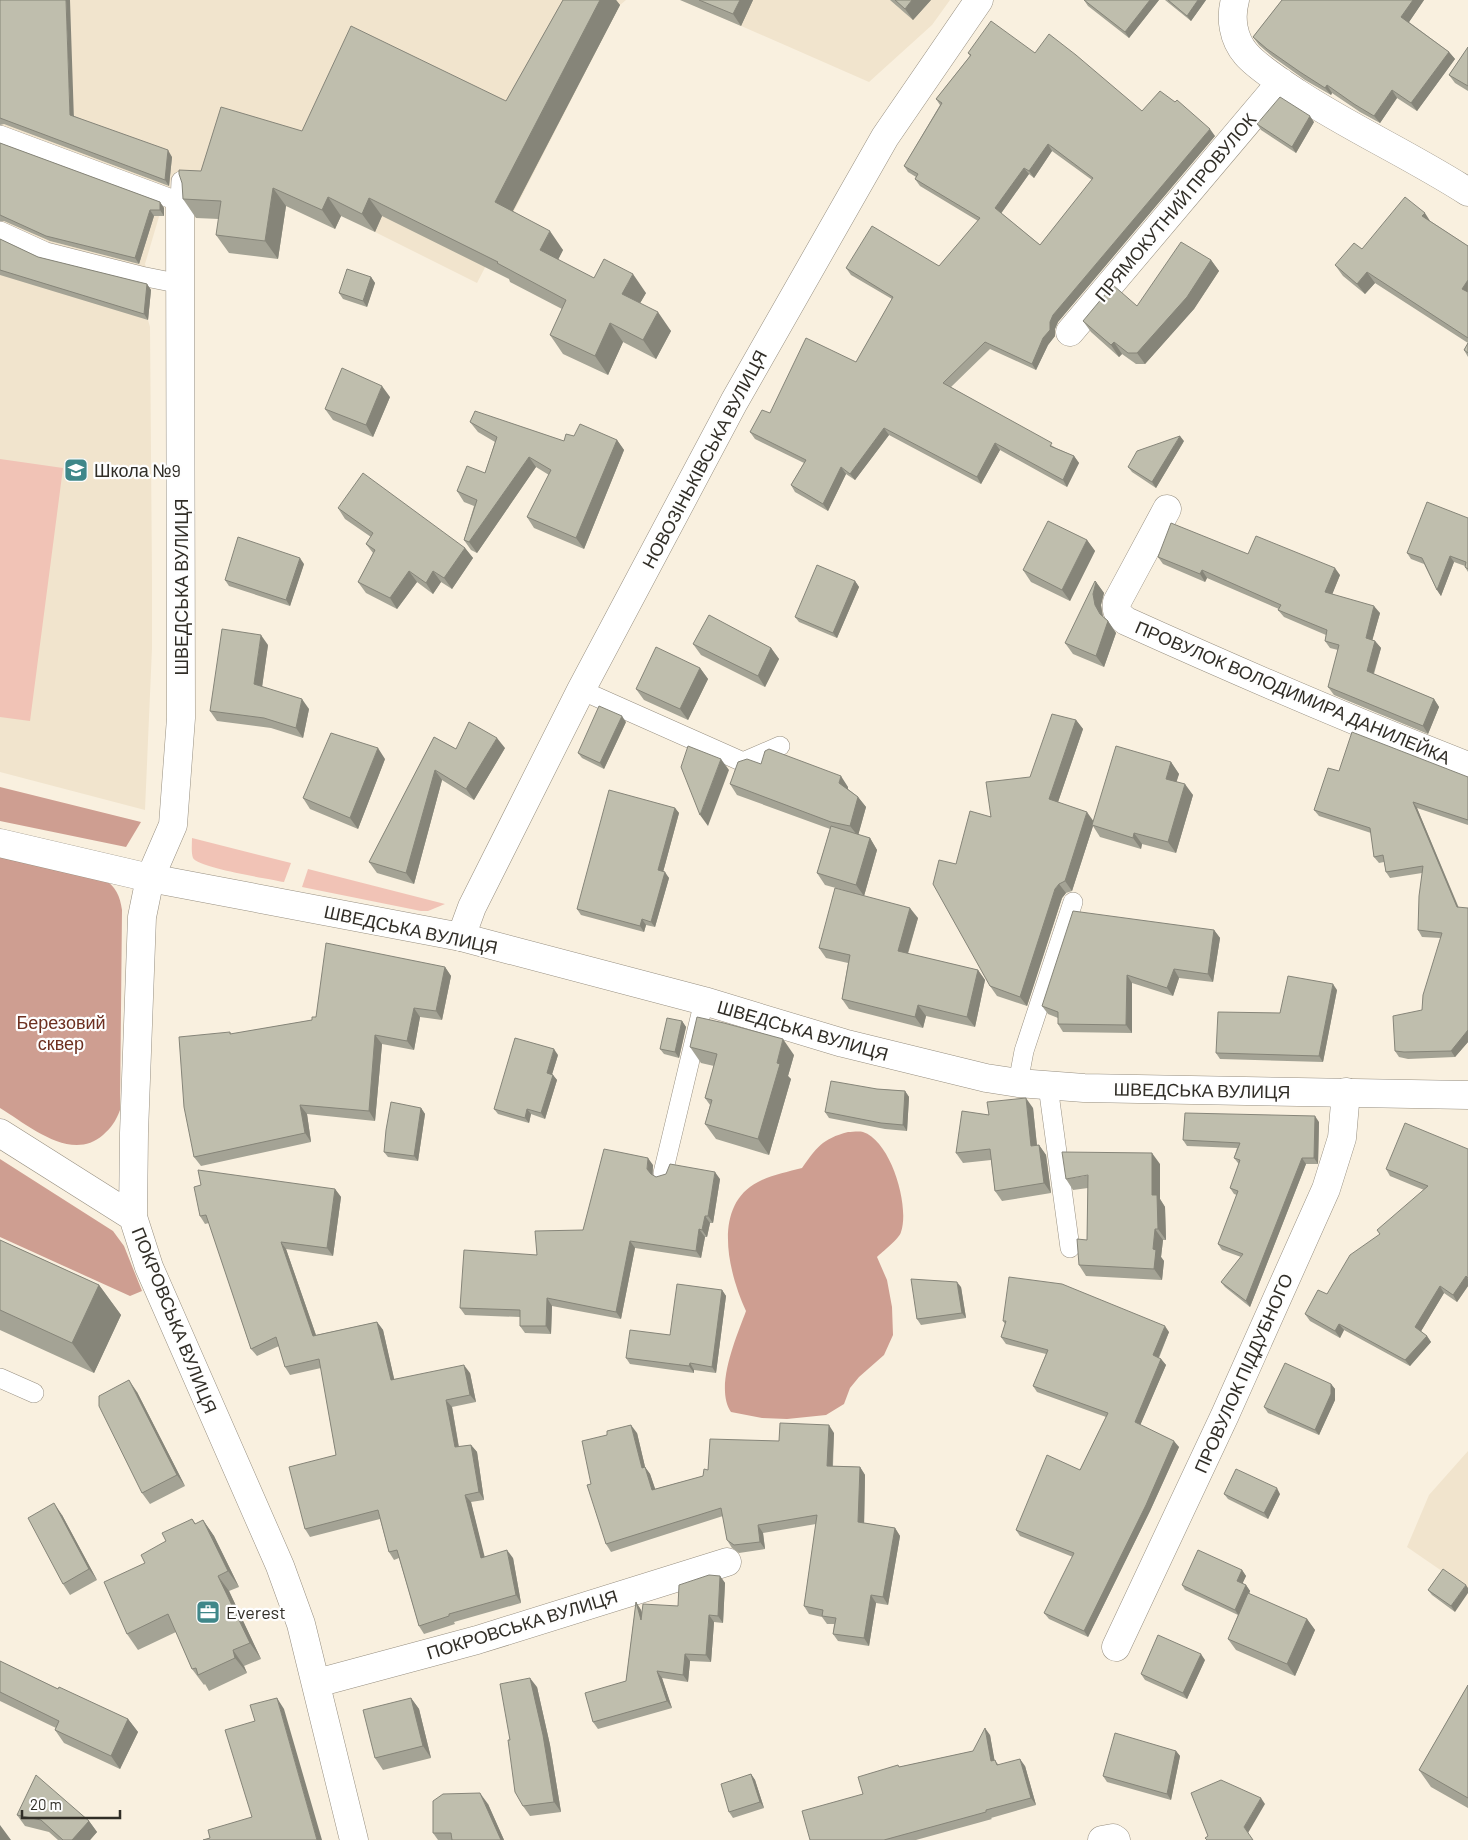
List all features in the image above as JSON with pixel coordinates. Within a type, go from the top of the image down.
[{"type":"street","name":"НОВОЗІНЬКІВСЬКА ВУЛИЦЯ","points":[[461,936],[472,907],[581,690],[734,402],[880,146],[979,0]]},
{"type":"street","points":[[1235,0],[1232,24],[1237,40],[1246,54],[1280,82],[1320,108],[1408,156],[1468,192]]},
{"type":"street","name":"ПРЯМОКУТНИЙ ПРОВУЛОК","points":[[1070,332],[1280,82]]},
{"type":"street","name":"ШВЕДСЬКА ВУЛИЦЯ","points":[[150,878],[172,825],[181,718],[179,337],[181,191]]},
{"type":"street","name":"ПРОВУЛОК ВОЛОДИМИРА ДАНИЛЕЙКА","points":[[1167,509],[1117,602],[1116,607],[1121,618],[1234,670],[1384,734],[1468,766]]},
{"type":"street","name":"ШВЕДСЬКА ВУЛИЦЯ","points":[[0,843],[150,878],[461,936],[704,1002],[843,1044],[986,1078],[1048,1086],[1093,1088],[1468,1095]]},
{"type":"street","name":"ПОКРОВСЬКА ВУЛИЦЯ","points":[[150,878],[142,917],[134,1133],[133,1217],[149,1267],[280,1566],[301,1624],[354,1840]]},
{"type":"street","name":"ПРОВУЛОК ПІДДУБНОГО","points":[[1116,1647],[1225,1415],[1326,1189],[1342,1138],[1346,1092]]},
{"type":"street","points":[[0,1133],[133,1217]]},
{"type":"street","name":"ПОКРОВСЬКА ВУЛИЦЯ","points":[[317,1683],[477,1640],[726,1562]]},
{"type":"street","points":[[1102,1840],[1112,1838],[1116,1840]]},
{"type":"lane","points":[[0,135],[181,191]]},
{"type":"lane","points":[[0,231],[46,252],[181,284]]},
{"type":"lane","points":[[581,690],[743,762],[780,746]]},
{"type":"lane","points":[[1018,1083],[1024,1051],[1074,902]]},
{"type":"lane","points":[[663,1174],[704,1002]]},
{"type":"lane","points":[[1048,1086],[1070,1248]]},
{"type":"lane","points":[[0,1378],[34,1392]]},
{"type":"shaded area","points":[[0,0],[626,0],[620,5],[477,283],[375,232],[382,216],[289,207],[171,180],[145,264],[151,290],[148,320],[150,327],[152,648],[145,810],[0,772]]},
{"type":"shaded area","points":[[682,0],[950,0],[932,25],[869,82]]},
{"type":"shaded area","points":[[0,459],[63,468],[30,721],[0,717]]},
{"type":"shaded area","points":[[192,838],[291,863],[284,882],[207,866],[193,858]]},
{"type":"shaded area","points":[[308,869],[445,904],[428,911],[421,911],[302,887]]},
{"type":"shaded area","points":[[1468,1451],[1468,1589],[1407,1547],[1429,1495]]},
{"type":"green space","points":[[0,787],[141,822],[126,847],[0,821]]},
{"type":"green space","name":"Березовий сквер","points":[[0,857],[103,879],[114,888],[120,900],[122,910],[120,1110],[108,1130],[91,1143],[77,1145],[50,1138],[0,1108]]},
{"type":"green space","points":[[848,1132],[863,1132],[873,1138],[882,1148],[890,1161],[900,1191],[903,1221],[900,1235],[877,1257],[887,1280],[892,1307],[893,1335],[884,1355],[859,1377],[850,1388],[844,1404],[826,1415],[787,1419],[762,1418],[731,1412],[726,1402],[726,1376],[733,1347],[746,1311],[734,1279],[730,1260],[729,1224],[734,1207],[743,1193],[758,1182],[802,1168],[812,1154],[826,1141]]},
{"type":"green space","points":[[0,1159],[113,1231],[124,1246],[142,1291],[130,1296],[0,1237]]},
{"type":"building","points":[[0,0],[66,0],[70,115],[168,150],[165,180],[0,118]]},
{"type":"building","points":[[563,0],[600,0],[495,202],[550,231],[540,250],[594,278],[604,259],[633,274],[622,294],[658,312],[643,340],[610,323],[595,356],[550,335],[566,300],[498,262],[369,198],[362,214],[328,197],[322,210],[273,188],[265,241],[216,235],[221,201],[183,199],[179,170],[201,171],[221,107],[302,131],[351,26],[506,101]]},
{"type":"building","points":[[699,0],[740,0],[733,14]]},
{"type":"building","points":[[895,0],[912,0],[905,9]]},
{"type":"building","points":[[1084,0],[1150,0],[1125,32]]},
{"type":"building","points":[[1168,0],[1198,0],[1187,16]]},
{"type":"building","points":[[1282,0],[1413,0],[1401,17],[1449,52],[1411,103],[1392,90],[1374,116],[1327,85],[1325,88],[1300,72],[1253,37]]},
{"type":"building","points":[[991,21],[1035,53],[1049,34],[1142,111],[1160,91],[1175,102],[1177,100],[1210,129],[1053,315],[1050,322],[1050,330],[1043,338],[1032,364],[985,342],[943,383],[1052,443],[1050,446],[1074,456],[1063,480],[995,443],[977,477],[884,428],[850,474],[841,467],[823,504],[791,485],[806,460],[750,432],[762,410],[770,413],[806,338],[856,362],[893,297],[846,268],[872,226],[939,266],[980,218],[915,179],[918,174],[904,166],[942,103],[936,99],[971,55],[968,53]],"holes":[[[1048,144],[1093,178],[1040,245],[995,208],[1024,168],[1029,171]]]},
{"type":"building","points":[[1468,47],[1468,86],[1449,75]]},
{"type":"building","points":[[1280,97],[1310,116],[1292,147],[1257,124]]},
{"type":"building","points":[[0,143],[160,202],[160,210],[150,210],[135,258],[46,236],[0,215]]},
{"type":"building","points":[[1405,197],[1425,213],[1422,216],[1468,246],[1468,280],[1462,289],[1468,292],[1468,338],[1367,272],[1357,284],[1335,265],[1354,243],[1362,249]]},
{"type":"building","points":[[0,239],[38,257],[147,284],[144,314],[0,270]]},
{"type":"building","points":[[1181,242],[1211,260],[1187,297],[1137,353],[1128,353],[1114,342],[1111,345],[1083,321],[1113,285],[1137,306]]},
{"type":"building","points":[[347,269],[371,277],[363,301],[339,293]]},
{"type":"building","points":[[1468,343],[1468,353],[1464,350]]},
{"type":"building","points":[[342,368],[382,386],[366,425],[325,409]]},
{"type":"building","points":[[475,411],[564,441],[566,434],[574,436],[580,424],[617,440],[576,538],[527,517],[551,470],[529,457],[469,542],[464,540],[477,500],[457,491],[467,466],[485,473],[497,437],[470,422]]},
{"type":"building","points":[[1180,436],[1152,482],[1128,467],[1137,451]]},
{"type":"building","points":[[363,473],[465,548],[444,578],[433,571],[426,583],[409,571],[390,598],[358,582],[375,550],[366,544],[373,533],[338,508]]},
{"type":"building","points":[[1427,502],[1468,518],[1468,569],[1465,567],[1466,562],[1450,556],[1437,590],[1422,558],[1407,553]]},
{"type":"building","points":[[1048,521],[1087,540],[1062,590],[1023,570]]},
{"type":"building","points":[[1171,523],[1248,554],[1256,536],[1335,568],[1325,592],[1374,606],[1366,638],[1375,641],[1367,671],[1434,699],[1423,726],[1328,687],[1339,645],[1325,641],[1327,630],[1278,610],[1281,605],[1202,570],[1200,574],[1158,557]]},
{"type":"building","points":[[238,537],[300,558],[286,600],[225,580]]},
{"type":"building","points":[[817,565],[855,581],[833,633],[795,617]]},
{"type":"building","points":[[1095,581],[1093,594],[1095,605],[1100,614],[1108,621],[1096,656],[1065,643]]},
{"type":"building","points":[[709,615],[771,648],[758,676],[693,644]]},
{"type":"building","points":[[222,629],[261,635],[254,684],[302,699],[296,728],[264,718],[210,711]]},
{"type":"building","points":[[656,647],[700,668],[680,709],[636,689]]},
{"type":"building","points":[[599,706],[622,716],[600,763],[578,753]]},
{"type":"building","points":[[1052,714],[1076,720],[1049,799],[1087,812],[1065,881],[1055,889],[1020,997],[990,986],[933,884],[939,860],[956,864],[970,811],[991,817],[986,782],[1030,777]]},
{"type":"building","points":[[469,722],[497,738],[466,789],[435,770],[406,873],[369,862],[434,737],[456,749]]},
{"type":"building","points":[[1352,732],[1468,777],[1468,820],[1413,802],[1457,907],[1468,908],[1468,1030],[1451,1051],[1395,1051],[1393,1016],[1422,1010],[1423,995],[1442,933],[1418,930],[1419,896],[1423,866],[1386,872],[1383,855],[1374,857],[1370,828],[1314,810],[1328,768],[1339,771]]},
{"type":"building","points":[[331,733],[378,748],[350,818],[303,798]]},
{"type":"building","points":[[688,746],[721,759],[700,815],[681,767]]},
{"type":"building","points":[[1116,746],[1171,762],[1166,779],[1185,784],[1168,842],[1134,833],[1133,838],[1092,825]]},
{"type":"building","points":[[769,749],[841,776],[839,783],[858,797],[850,826],[831,822],[730,784],[738,762],[747,759],[761,764],[765,751]]},
{"type":"building","points":[[609,790],[675,808],[658,870],[665,872],[651,922],[642,919],[640,926],[577,909]]},
{"type":"building","points":[[831,826],[870,838],[856,885],[817,873]]},
{"type":"building","points":[[835,888],[910,908],[898,951],[978,970],[967,1017],[918,1005],[915,1017],[842,999],[850,955],[819,948]]},
{"type":"building","points":[[1073,911],[1214,930],[1208,974],[1174,969],[1167,988],[1127,975],[1126,1025],[1058,1024],[1058,1012],[1042,1006]]},
{"type":"building","points":[[326,943],[445,967],[436,1011],[414,1008],[407,1041],[375,1035],[369,1111],[300,1105],[305,1133],[194,1157],[184,1107],[179,1037],[230,1032],[230,1034],[312,1020],[312,1017],[316,1017]]},
{"type":"building","points":[[1288,976],[1333,984],[1319,1056],[1216,1053],[1218,1012],[1280,1013]]},
{"type":"building","points":[[697,1017],[783,1039],[777,1063],[780,1064],[758,1139],[705,1124],[712,1100],[705,1098],[717,1054],[690,1047]]},
{"type":"building","points":[[667,1018],[682,1021],[675,1052],[660,1049]]},
{"type":"building","points":[[515,1038],[554,1049],[547,1073],[553,1075],[541,1113],[527,1109],[525,1118],[494,1109]]},
{"type":"building","points":[[831,1081],[877,1089],[905,1091],[903,1125],[881,1123],[825,1112]]},
{"type":"building","points":[[1026,1098],[1031,1146],[1039,1145],[1044,1183],[995,1191],[990,1149],[956,1153],[962,1111],[989,1115],[987,1102]]},
{"type":"building","points":[[391,1102],[421,1108],[414,1156],[384,1152]]},
{"type":"building","points":[[1185,1113],[1315,1116],[1314,1158],[1302,1158],[1246,1301],[1221,1282],[1243,1254],[1218,1244],[1238,1191],[1230,1188],[1240,1160],[1234,1158],[1240,1143],[1183,1140]]},
{"type":"building","points":[[1405,1123],[1468,1149],[1468,1278],[1466,1276],[1453,1295],[1440,1286],[1415,1327],[1427,1336],[1405,1360],[1339,1324],[1335,1331],[1305,1314],[1318,1290],[1327,1294],[1350,1255],[1380,1234],[1377,1230],[1428,1186],[1386,1169]]},
{"type":"building","points":[[604,1149],[648,1158],[647,1169],[656,1177],[666,1174],[670,1164],[715,1172],[708,1216],[705,1216],[702,1230],[699,1229],[696,1251],[630,1241],[616,1312],[547,1298],[546,1326],[520,1326],[520,1310],[460,1308],[464,1250],[537,1255],[535,1231],[583,1230]]},
{"type":"building","points":[[1062,1152],[1152,1153],[1152,1195],[1157,1195],[1158,1229],[1155,1229],[1153,1249],[1156,1250],[1154,1269],[1079,1265],[1077,1239],[1087,1240],[1088,1175],[1066,1179]]},
{"type":"building","points":[[198,1170],[335,1189],[327,1248],[281,1242],[313,1336],[377,1322],[391,1380],[464,1365],[470,1395],[446,1400],[455,1447],[471,1445],[479,1492],[465,1495],[481,1558],[507,1550],[516,1595],[449,1614],[449,1616],[419,1626],[397,1550],[389,1552],[378,1510],[305,1529],[289,1467],[336,1455],[319,1359],[285,1367],[276,1337],[251,1349],[206,1215],[200,1216],[194,1187],[201,1185]]},
{"type":"building","points":[[0,1240],[99,1285],[72,1343],[0,1310]]},
{"type":"building","points":[[1009,1277],[1062,1284],[1165,1326],[1153,1355],[1161,1359],[1135,1422],[1174,1441],[1146,1505],[1084,1631],[1044,1613],[1074,1553],[1016,1530],[1047,1455],[1080,1470],[1108,1413],[1033,1386],[1048,1350],[1001,1337],[1006,1321],[1003,1321]]},
{"type":"building","points":[[911,1279],[957,1282],[962,1313],[917,1319]]},
{"type":"building","points":[[677,1284],[722,1290],[712,1367],[690,1363],[689,1366],[626,1358],[630,1330],[670,1335]]},
{"type":"building","points":[[1285,1363],[1331,1384],[1331,1394],[1315,1430],[1264,1407]]},
{"type":"building","points":[[129,1380],[177,1475],[142,1493],[99,1406],[99,1396]]},
{"type":"building","points":[[780,1423],[829,1425],[827,1466],[860,1467],[858,1522],[895,1528],[883,1597],[871,1595],[864,1638],[833,1634],[836,1618],[822,1616],[823,1610],[804,1606],[817,1515],[758,1525],[760,1542],[734,1545],[727,1540],[721,1508],[606,1544],[587,1485],[591,1484],[582,1441],[607,1435],[607,1431],[631,1425],[642,1468],[645,1467],[652,1490],[703,1476],[704,1469],[708,1470],[710,1439],[779,1441]]},
{"type":"building","points":[[1236,1469],[1277,1488],[1264,1513],[1224,1494]]},
{"type":"building","points":[[54,1503],[89,1569],[63,1584],[28,1518]]},
{"type":"building","points":[[192,1519],[195,1524],[203,1520],[228,1571],[218,1576],[250,1643],[233,1650],[235,1658],[198,1675],[196,1668],[192,1669],[168,1614],[127,1634],[104,1582],[145,1563],[141,1555],[166,1541],[162,1533]]},
{"type":"building","points":[[1198,1550],[1242,1570],[1237,1581],[1246,1585],[1235,1610],[1182,1585]]},
{"type":"building","points":[[1443,1569],[1466,1585],[1451,1606],[1428,1590]]},
{"type":"building","points":[[709,1575],[720,1576],[718,1616],[709,1615],[706,1655],[685,1654],[683,1675],[657,1671],[667,1701],[593,1722],[585,1693],[626,1681],[636,1602],[641,1620],[643,1604],[678,1606],[679,1585]]},
{"type":"building","points":[[1248,1593],[1307,1619],[1287,1664],[1228,1639]]},
{"type":"building","points":[[1158,1635],[1201,1654],[1183,1693],[1141,1674]]},
{"type":"building","points":[[0,1661],[58,1689],[59,1687],[128,1719],[111,1756],[55,1730],[59,1721],[0,1692]]},
{"type":"building","points":[[530,1678],[543,1735],[554,1802],[523,1806],[515,1792],[508,1740],[510,1740],[500,1684]]},
{"type":"building","points":[[1468,1685],[1468,1798],[1419,1770]]},
{"type":"building","points":[[277,1698],[317,1840],[203,1840],[210,1838],[208,1830],[252,1817],[225,1730],[255,1721],[250,1705]]},
{"type":"building","points":[[411,1698],[423,1746],[375,1758],[363,1710]]},
{"type":"building","points":[[985,1728],[991,1761],[995,1760],[997,1765],[1020,1759],[1031,1798],[884,1840],[810,1840],[802,1811],[863,1794],[858,1777],[898,1765],[899,1767],[973,1751]]},
{"type":"building","points":[[1115,1733],[1176,1751],[1167,1794],[1103,1776]]},
{"type":"building","points":[[751,1774],[760,1802],[729,1812],[721,1784]]},
{"type":"building","points":[[36,1775],[89,1821],[72,1840],[63,1840],[41,1820],[17,1815]]},
{"type":"building","points":[[1221,1780],[1261,1798],[1244,1827],[1253,1840],[1207,1840],[1205,1838],[1208,1836],[1191,1793]]},
{"type":"building","points":[[480,1793],[501,1840],[452,1840],[451,1833],[433,1833],[433,1801],[443,1794]]},
{"type":"place","name":"Школа №9","points":[[76,470]]},
{"type":"place","name":"Everest","points":[[208,1612]]}]
